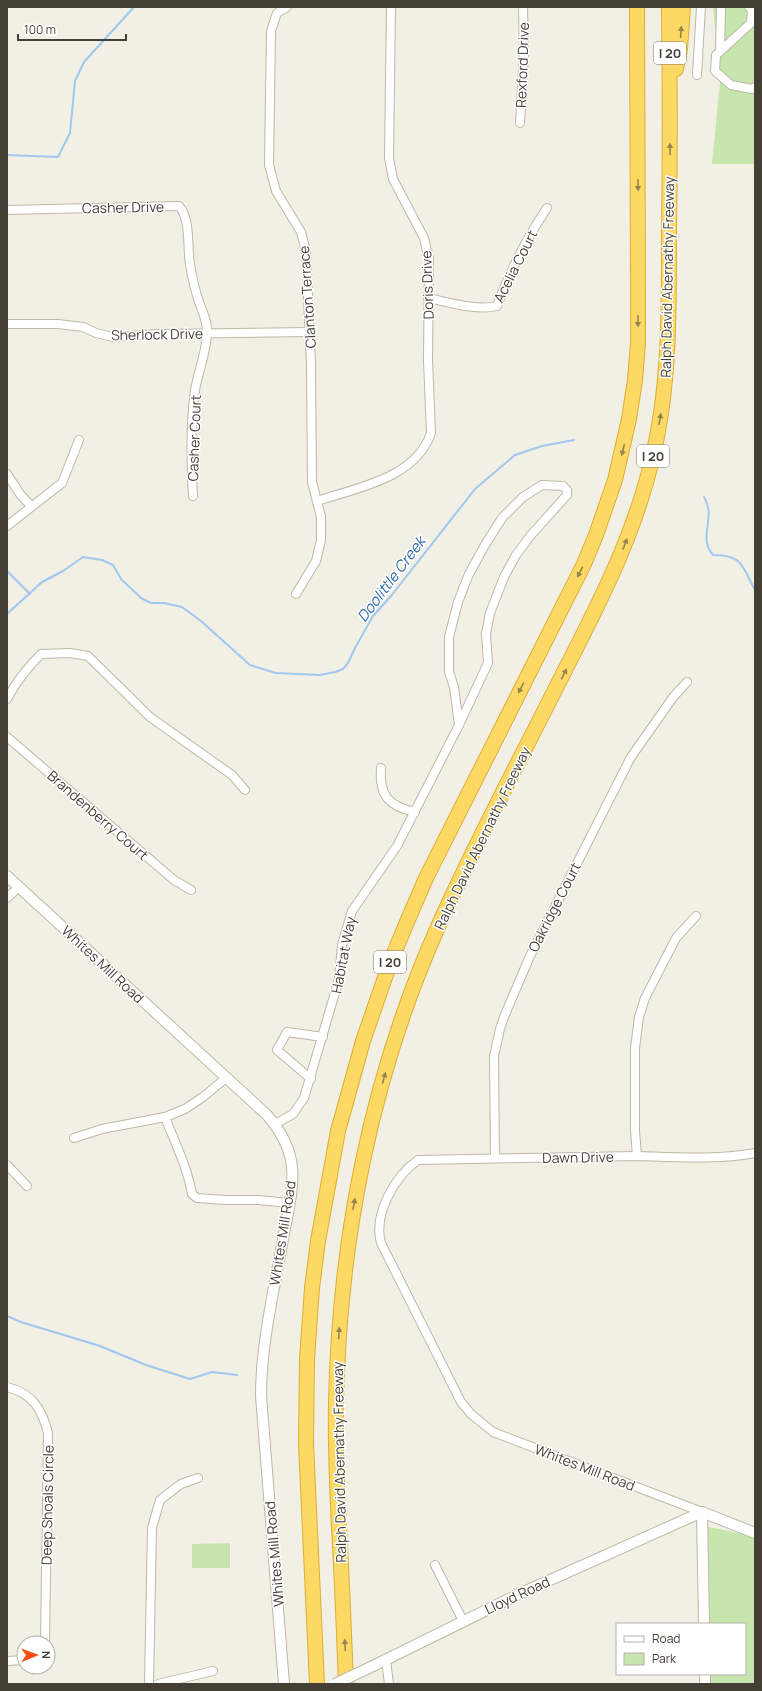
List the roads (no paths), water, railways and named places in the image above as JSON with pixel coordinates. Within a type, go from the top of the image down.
[{"type":"highway","name":"Ralph David Abernathy Freeway","points":[[317,1684],[306,1443],[307,1359],[314,1272],[330,1170],[350,1084],[363,1041],[390,963],[404,928],[426,878],[584,564],[596,536],[615,480],[629,419],[638,343],[637,90],[635,7]]},
{"type":"highway","name":"Ralph David Abernathy Freeway","points":[[346,1684],[337,1478],[336,1410],[342,1285],[359,1180],[387,1066],[420,970],[438,927],[470,859],[605,590],[621,554],[643,493],[664,399],[667,365],[669,312],[669,7]]},
{"type":"highway","points":[[670,98],[680,49],[683,7]]},
{"type":"street","name":"Clanton Terrace","points":[[287,7],[277,13],[271,31],[269,165],[276,191],[301,232],[306,251],[310,332],[312,482],[321,518],[321,540],[316,561],[296,594]]},
{"type":"street","name":"Doris Drive","points":[[317,501],[389,477],[408,466],[418,456],[427,443],[431,433],[428,360],[429,270],[427,248],[424,238],[398,189],[389,158],[391,7]]},
{"type":"street","name":"Rexford Drive","points":[[520,123],[524,53],[523,7]]},
{"type":"street","points":[[697,75],[700,7]]},
{"type":"street","points":[[720,51],[721,7]]},
{"type":"street","points":[[750,8],[751,23],[716,55],[715,71],[731,85],[752,89],[755,87]]},
{"type":"street","name":"Casher Drive","points":[[7,210],[179,206],[184,211],[187,219],[190,264],[198,301],[205,318],[207,334]]},
{"type":"street","name":"Acelia Court","points":[[428,298],[490,308],[497,306],[517,258],[547,208]]},
{"type":"street","name":"Sherlock Drive","points":[[7,324],[58,324],[83,327],[96,333],[113,337],[310,332]]},
{"type":"street","name":"Casher Court","points":[[193,496],[193,407],[207,334]]},
{"type":"street","points":[[7,526],[62,483],[79,440]]},
{"type":"street","points":[[7,474],[20,494],[31,506]]},
{"type":"street","name":"Habitat Way","points":[[275,1124],[293,1114],[299,1107],[311,1079],[339,980],[342,945],[352,911],[397,846],[459,725],[488,663],[486,634],[490,613],[504,577],[516,555],[531,535],[567,495],[567,490],[563,486],[542,485],[523,497],[502,518],[469,574],[458,602],[449,637],[449,672],[454,687],[459,725]]},
{"type":"street","points":[[7,699],[29,666],[41,654],[70,653],[88,656],[150,717],[232,775],[245,790]]},
{"type":"street","name":"Oakridge Court","points":[[495,1158],[494,1056],[504,1017],[530,956],[631,756],[674,696],[688,682]]},
{"type":"street","name":"Brandenberry Court","points":[[7,737],[174,880],[191,890]]},
{"type":"street","points":[[381,768],[380,782],[383,792],[393,805],[415,812]]},
{"type":"street","name":"Whites Mill Road","points":[[7,876],[267,1115],[275,1124],[285,1142],[290,1159],[292,1182],[261,1367],[261,1396],[284,1684]]},
{"type":"street","points":[[7,898],[19,886]]},
{"type":"street","points":[[637,1156],[635,1131],[635,1048],[639,1017],[645,998],[676,938],[696,916]]},
{"type":"street","points":[[311,1079],[277,1050],[287,1032],[322,1037]]},
{"type":"street","points":[[74,1138],[102,1129],[166,1117],[185,1109],[203,1097],[226,1078]]},
{"type":"street","points":[[166,1117],[174,1141],[183,1159],[192,1194],[196,1198],[258,1200],[289,1203]]},
{"type":"street","name":"Dawn Drive","points":[[406,1172],[418,1160],[637,1156],[673,1158],[743,1155],[755,1153]]},
{"type":"street","points":[[7,1165],[27,1186]]},
{"type":"street","name":"Whites Mill Road","points":[[406,1172],[395,1182],[388,1195],[382,1215],[380,1238],[461,1402],[478,1420],[493,1432],[755,1533]]},
{"type":"street","name":"Deep Shoals Circle","points":[[7,1387],[19,1390],[38,1406],[44,1417],[48,1433],[45,1635]]},
{"type":"street","points":[[149,1684],[152,1528],[160,1500],[181,1484],[198,1478]]},
{"type":"street","points":[[702,1512],[704,1623]]},
{"type":"street","name":"Lloyd Road","points":[[335,1684],[519,1594],[702,1512]]},
{"type":"street","points":[[435,1565],[463,1622]]},
{"type":"street","points":[[386,1660],[389,1684]]},
{"type":"street","points":[[158,1684],[213,1671]]},
{"type":"waterway","points":[[7,155],[58,157],[70,133],[75,81],[84,62],[134,7]]},
{"type":"waterway","name":"Doolittle Creek","points":[[7,614],[42,582],[63,571],[83,557],[102,560],[113,565],[121,579],[141,598],[151,603],[164,603],[182,607],[201,621],[250,665],[276,673],[320,675],[335,672],[343,669],[348,663],[373,616],[391,596],[475,489],[515,455],[542,446],[574,440]]},
{"type":"waterway","name":"Doolittle Creek","points":[[704,497],[709,512],[707,534],[709,548],[713,555],[731,557],[741,564],[755,590]]},
{"type":"waterway","points":[[7,571],[30,594]]},
{"type":"waterway","points":[[7,1316],[21,1322],[100,1346],[146,1365],[190,1379],[212,1372],[237,1375]]}]
